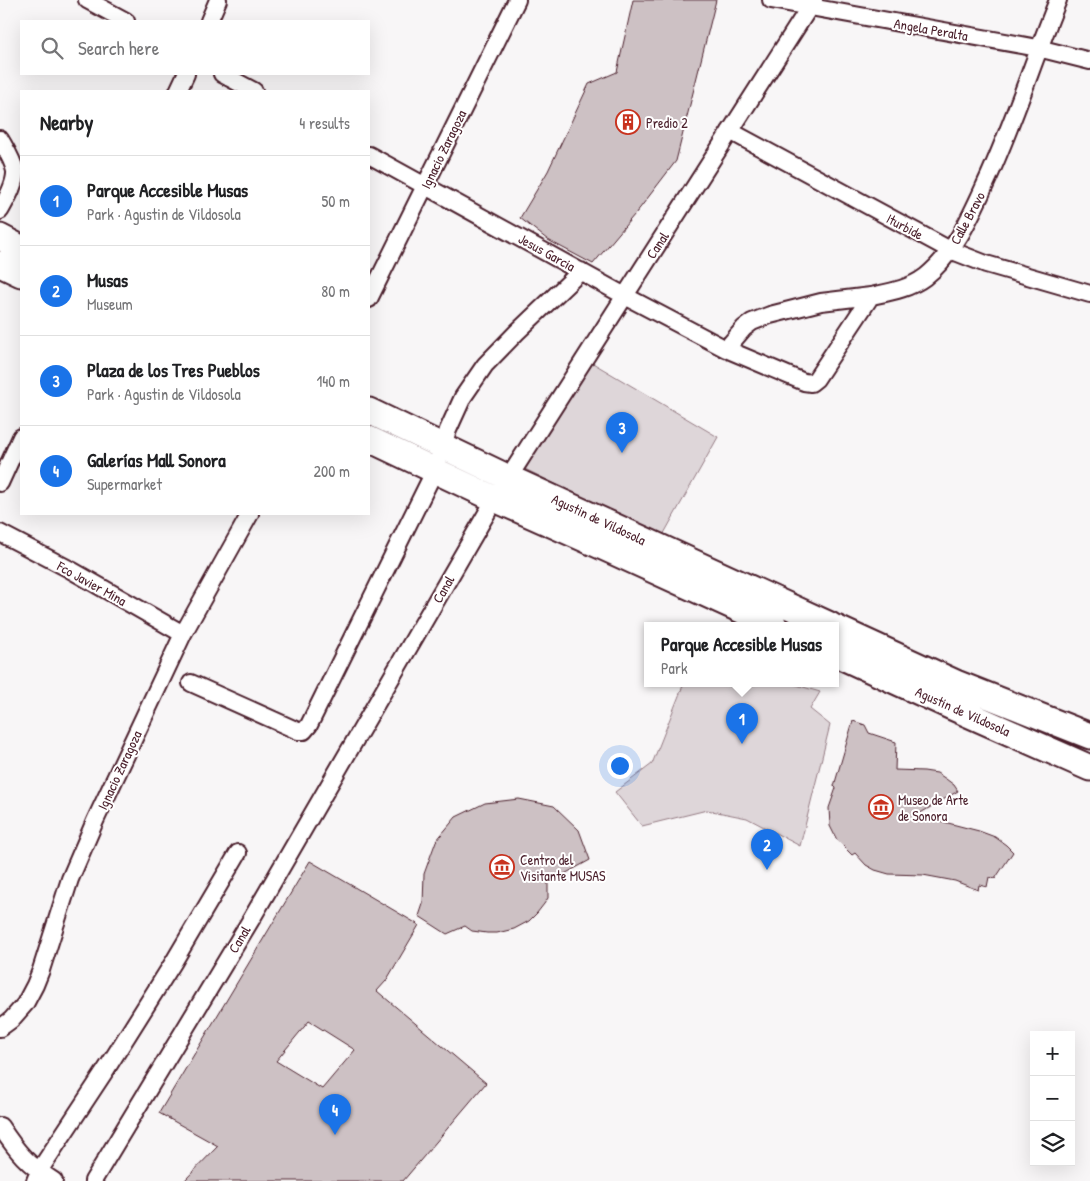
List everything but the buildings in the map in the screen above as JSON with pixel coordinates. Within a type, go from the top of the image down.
[{"type":"main road","points":[[0,237],[20,247]]},
{"type":"main road","points":[[0,264],[20,274]]},
{"type":"main road","name":"Agustin de Vildosola","points":[[370,412],[439,458],[495,500],[767,622]]},
{"type":"main road","name":"Agustin de Vildosola","points":[[370,439],[509,478],[823,622]]},
{"type":"main road","name":"Agustin de Vildosola","points":[[839,629],[956,683],[1090,736]]},
{"type":"main road","name":"Agustin de Vildosola","points":[[839,655],[1090,768]]},
{"type":"street","points":[[87,0],[124,20]]},
{"type":"street","points":[[209,20],[218,0]]},
{"type":"street","name":"Ignacio Zaragoza","points":[[370,297],[517,0]]},
{"type":"street","name":"Angela Peralta","points":[[771,0],[812,4],[1038,48],[1090,61]]},
{"type":"street","name":"Calle Bravo","points":[[871,296],[900,290],[924,278],[950,250],[963,230],[993,167],[1015,114],[1038,48],[1058,0]]},
{"type":"street","name":"Canal","points":[[93,1181],[252,918],[495,500],[812,4]]},
{"type":"street","points":[[178,90],[186,75]]},
{"type":"street","points":[[224,75],[252,90]]},
{"type":"street","name":"Iturbide","points":[[730,132],[950,250],[978,261],[1090,294]]},
{"type":"street","points":[[0,139],[12,161],[15,172],[12,186],[0,211]]},
{"type":"street","name":"Jesus Garcia","points":[[370,156],[625,296],[726,349],[808,384],[816,379],[871,296]]},
{"type":"street","points":[[191,683],[298,731],[304,731],[309,725],[336,672],[439,458],[448,430],[463,397],[485,365],[581,271]]},
{"type":"street","points":[[726,349],[744,328],[752,322],[770,315],[821,302],[871,296]]},
{"type":"street","points":[[0,483],[20,439]]},
{"type":"street","name":"Ignacio Zaragoza","points":[[0,1028],[11,1020],[25,1004],[41,970],[70,879],[95,821],[184,634],[249,515]]},
{"type":"street","name":"Fco Javier Mina","points":[[0,533],[71,570],[184,634]]},
{"type":"street","points":[[37,1176],[168,971],[238,853]]},
{"type":"street","points":[[0,1126],[37,1176],[54,1181]]},
{"type":"shaded area","points":[[591,362],[718,437],[662,537],[525,469]]},
{"type":"shaded area","points":[[682,687],[803,687],[820,692],[810,709],[830,725],[800,846],[747,818],[707,810],[642,826],[615,792],[652,764]]},
{"type":"place","name":"Predio 2","points":[[628,122]]},
{"type":"place","name":"Plaza de los Tres Pueblos","points":[[622,453]]},
{"type":"place","name":"Parque Accesible Musas","points":[[742,744]]},
{"type":"place","name":"Museo de Arte de Sonora","points":[[881,807]]},
{"type":"place","name":"Centro del Visitante MUSAS","points":[[502,867]]},
{"type":"place","name":"Musas","points":[[767,870]]},
{"type":"place","name":"Galerías Mall Sonora","points":[[335,1135]]}]
